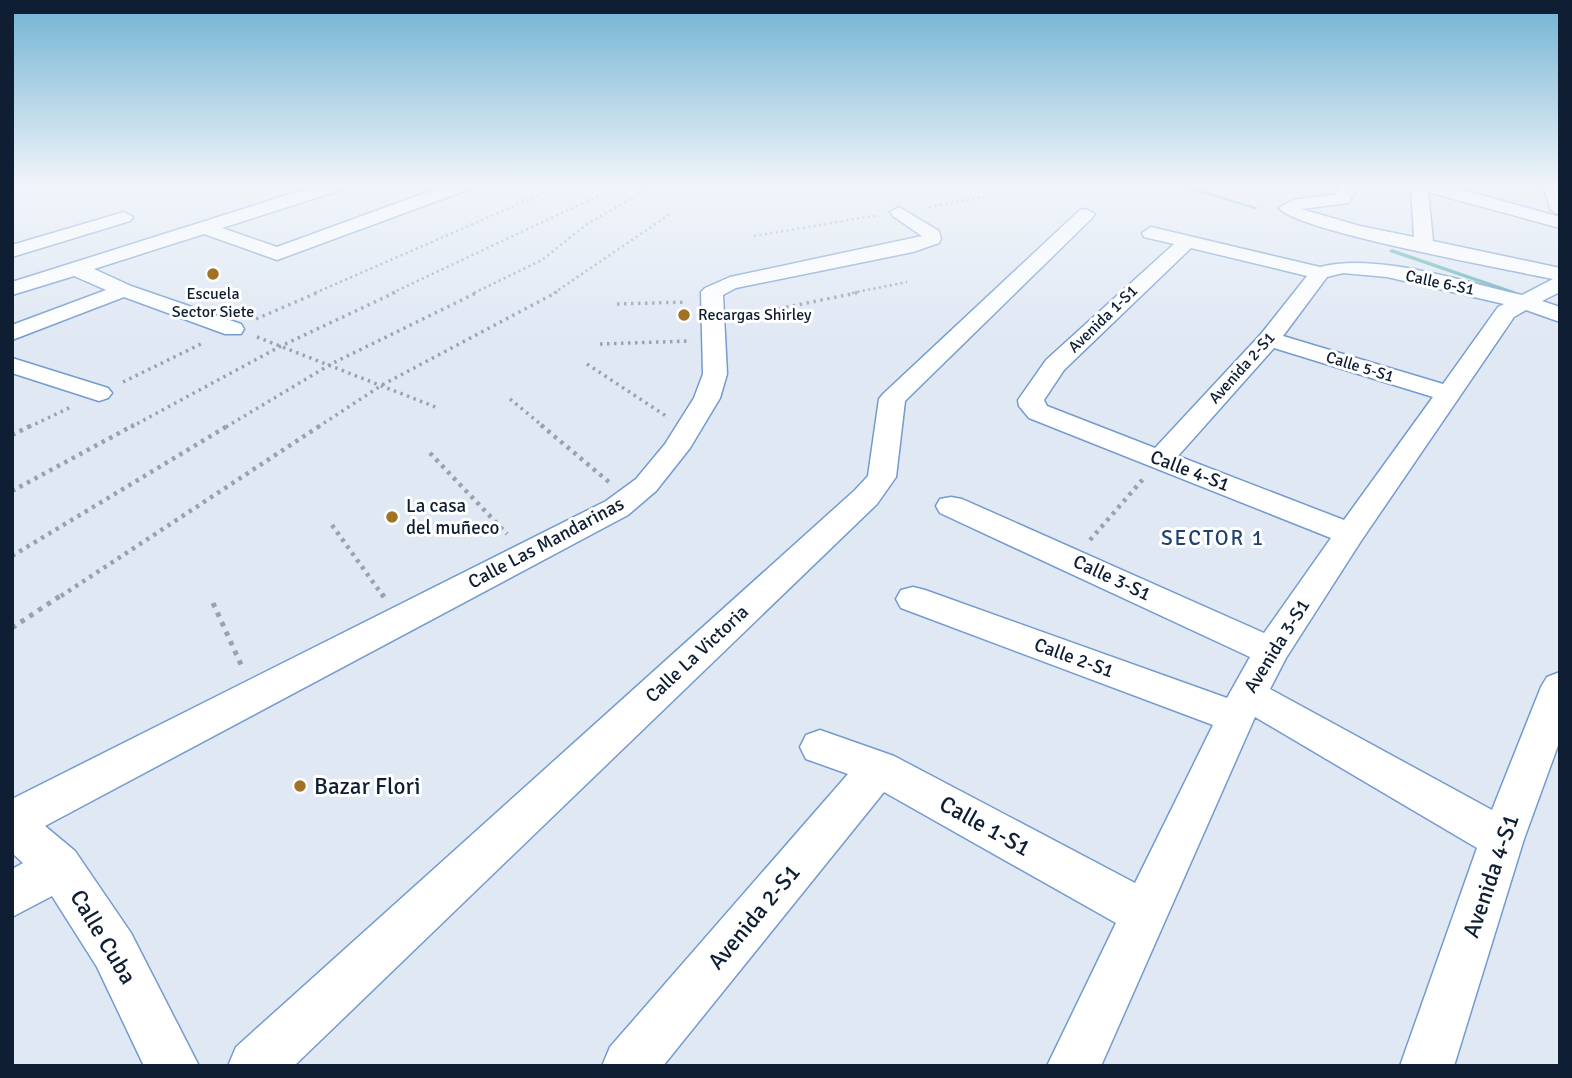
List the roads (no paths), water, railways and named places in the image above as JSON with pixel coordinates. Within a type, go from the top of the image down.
[{"type":"street","points":[[12,251],[62,236]]},
{"type":"street","points":[[12,289],[178,236]]},
{"type":"street","points":[[228,236],[277,254],[326,236]]},
{"type":"street","name":"Calle Las Mandarinas","points":[[12,823],[617,508],[646,485],[677,448],[707,398],[715,374],[712,292],[730,283],[913,246],[932,239],[932,236]]},
{"type":"street","name":"Calle La Victoria","points":[[255,1066],[866,497],[882,477],[892,399],[1063,236]]},
{"type":"street","name":"Calle 6-S1","points":[[1167,236],[1320,273],[1342,267],[1387,271],[1524,302]]},
{"type":"street","points":[[1382,236],[1560,274]]},
{"type":"street","points":[[1423,236],[1424,245]]},
{"type":"street","name":"Avenida 1-S1","points":[[1032,406],[1031,400],[1055,365],[1188,241]]},
{"type":"street","points":[[44,242],[124,290],[233,329]]},
{"type":"street","name":"Avenida 2-S1","points":[[1160,459],[1269,339],[1320,273]]},
{"type":"street","name":"Avenida 3-S1","points":[[1074,1066],[1241,706],[1271,651],[1506,312],[1560,283]]},
{"type":"street","points":[[12,334],[124,290]]},
{"type":"street","points":[[1524,302],[1560,315]]},
{"type":"street","name":"Calle 5-S1","points":[[1269,339],[1451,394]]},
{"type":"street","points":[[12,365],[99,393]]},
{"type":"street","name":"Calle 4-S1","points":[[1032,406],[1038,412],[1350,534]]},
{"type":"street","name":"Calle 3-S1","points":[[951,506],[1271,651]]},
{"type":"street","name":"Calle 2-S1","points":[[912,599],[1241,706],[1502,839]]},
{"type":"street","name":"Avenida 4-S1","points":[[1427,1066],[1502,839],[1560,687]]},
{"type":"street","name":"Calle 1-S1","points":[[820,747],[879,768],[1146,914]]},
{"type":"street","name":"Avenida 2-S1","points":[[629,1066],[879,768]]},
{"type":"street","name":"Calle Cuba","points":[[12,823],[59,866],[114,950],[172,1066]]},
{"type":"street","points":[[12,895],[59,866]]},
{"type":"waterway","points":[[1392,251],[1512,292]]},
{"type":"place","name":"Escuela Sector Siete","points":[[213,274]]},
{"type":"place","name":"Recargas Shirley","points":[[684,315]]},
{"type":"place","name":"La casa del muñeco","points":[[392,517]]},
{"type":"place","name":"Bazar Flori","points":[[300,786]]},
{"type":"district","name":"SECTOR 1","points":[[1213,538]]}]
